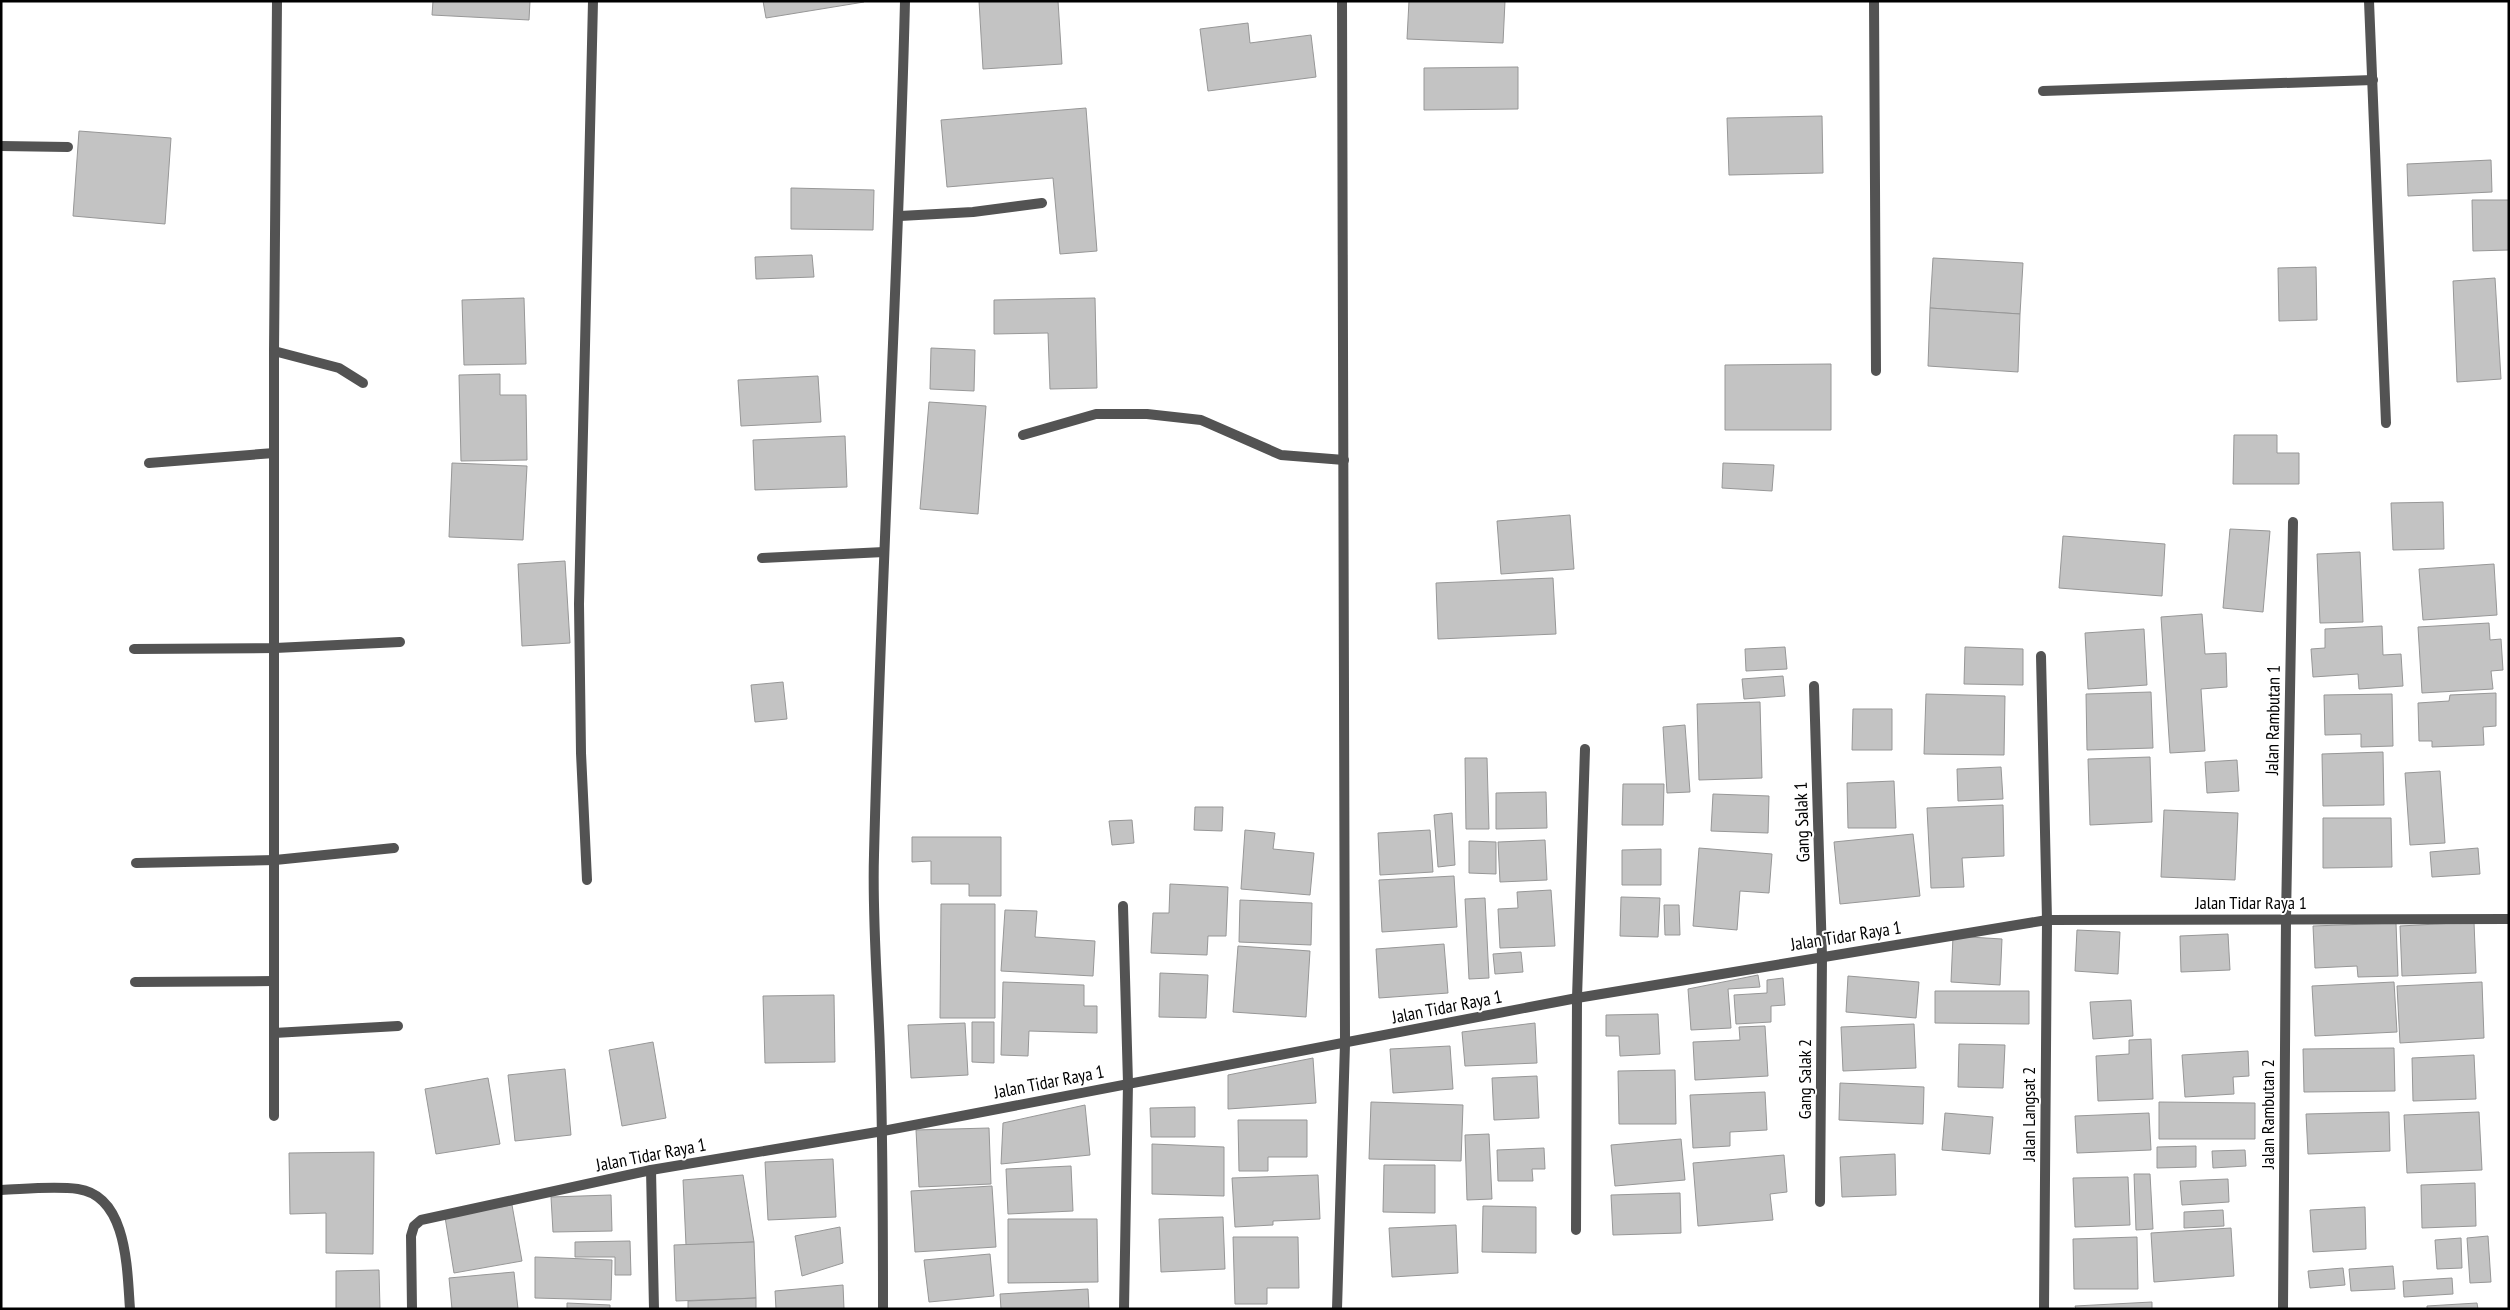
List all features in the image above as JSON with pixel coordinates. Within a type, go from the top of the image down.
[{"type":"street","points":[[274,1116],[274,351],[277,1]]},
{"type":"street","points":[[587,880],[581,753],[579,604],[593,1]]},
{"type":"street","points":[[882,1309],[883,1131],[874,860],[884,552],[900,216],[905,1]]},
{"type":"street","points":[[1337,1309],[1346,1044],[1342,1]]},
{"type":"street","points":[[1874,1],[1876,371]]},
{"type":"street","points":[[2369,1],[2386,423]]},
{"type":"street","points":[[2043,90],[2373,80]]},
{"type":"street","points":[[1,146],[68,147]]},
{"type":"street","points":[[900,216],[973,212],[1042,203]]},
{"type":"street","points":[[274,351],[339,368],[363,383]]},
{"type":"street","points":[[1023,435],[1096,414],[1147,414],[1201,420],[1281,455],[1344,460]]},
{"type":"street","points":[[149,463],[274,453]]},
{"type":"street","name":"Jalan Rambutan 1","points":[[2286,919],[2293,522]]},
{"type":"street","points":[[762,558],[884,552]]},
{"type":"street","points":[[134,650],[275,648],[400,642]]},
{"type":"street","name":"Jalan Langsat 2","points":[[2041,656],[2047,920],[2044,1309]]},
{"type":"street","name":"Gang Salak 1","points":[[1814,686],[1822,956]]},
{"type":"street","points":[[1576,1230],[1577,998],[1585,749]]},
{"type":"street","points":[[136,863],[275,860],[394,848]]},
{"type":"street","points":[[1123,906],[1128,1084],[1124,1309]]},
{"type":"street","name":"Jalan Rambutan 2","points":[[2283,1309],[2286,919]]},
{"type":"street","name":"Jalan Tidar Raya 1","points":[[412,1309],[411,1236],[414,1226],[422,1220],[651,1170],[883,1131],[1346,1044],[1577,998],[2047,920],[2509,919]]},
{"type":"street","name":"Gang Salak 2","points":[[1820,1202],[1822,956]]},
{"type":"street","points":[[135,982],[274,981]]},
{"type":"street","points":[[274,1033],[398,1026]]},
{"type":"street","points":[[651,1170],[654,1309]]},
{"type":"street","points":[[1,1190],[79,1189],[99,1196],[113,1214],[121,1235],[126,1259],[130,1309]]},
{"type":"building","points":[[433,1],[530,1],[529,20],[432,15]]},
{"type":"building","points":[[763,1],[864,1],[864,2],[766,18]]},
{"type":"building","points":[[979,1],[1058,1],[1062,64],[983,69]]},
{"type":"building","points":[[1409,1],[1505,1],[1503,43],[1407,39]]},
{"type":"building","points":[[1248,23],[1250,43],[1311,35],[1316,77],[1208,91],[1200,29]]},
{"type":"building","points":[[1518,67],[1518,109],[1424,110],[1424,68]]},
{"type":"building","points":[[1086,108],[1097,251],[1060,254],[1053,178],[947,187],[941,120]]},
{"type":"building","points":[[1822,116],[1823,173],[1729,175],[1727,118]]},
{"type":"building","points":[[79,131],[171,138],[165,224],[73,216]]},
{"type":"building","points":[[2491,160],[2492,192],[2408,196],[2407,164]]},
{"type":"building","points":[[791,188],[874,190],[873,230],[791,229]]},
{"type":"building","points":[[2472,200],[2509,200],[2509,250],[2473,251]]},
{"type":"building","points":[[812,255],[814,277],[756,279],[755,257]]},
{"type":"building","points":[[1933,258],[2023,263],[2020,314],[1930,308]]},
{"type":"building","points":[[2316,267],[2317,320],[2279,321],[2278,268]]},
{"type":"building","points":[[2495,278],[2501,379],[2457,382],[2453,281]]},
{"type":"building","points":[[524,298],[526,364],[464,365],[462,300]]},
{"type":"building","points":[[1095,298],[1097,388],[1050,389],[1048,333],[994,334],[994,300]]},
{"type":"building","points":[[1930,308],[2020,314],[2018,372],[1928,366]]},
{"type":"building","points":[[931,348],[975,350],[974,391],[930,389]]},
{"type":"building","points":[[1831,364],[1831,430],[1725,430],[1725,365]]},
{"type":"building","points":[[500,374],[500,395],[526,395],[527,460],[461,461],[459,375]]},
{"type":"building","points":[[818,376],[821,422],[741,426],[738,380]]},
{"type":"building","points":[[929,402],[986,406],[978,514],[920,509]]},
{"type":"building","points":[[2234,435],[2277,435],[2277,453],[2299,453],[2299,484],[2233,484]]},
{"type":"building","points":[[845,436],[847,487],[755,490],[753,440]]},
{"type":"building","points":[[452,463],[527,466],[523,540],[449,537]]},
{"type":"building","points":[[1723,463],[1774,465],[1772,491],[1722,488]]},
{"type":"building","points":[[2443,502],[2444,549],[2393,550],[2391,503]]},
{"type":"building","points":[[1570,515],[1574,569],[1501,574],[1497,521]]},
{"type":"building","points":[[2230,529],[2270,531],[2263,612],[2223,608]]},
{"type":"building","points":[[2063,536],[2165,544],[2162,596],[2059,588]]},
{"type":"building","points":[[2360,552],[2363,622],[2320,623],[2317,554]]},
{"type":"building","points":[[565,561],[570,643],[522,646],[518,564]]},
{"type":"building","points":[[2494,564],[2497,615],[2423,620],[2419,569]]},
{"type":"building","points":[[1553,578],[1556,634],[1438,639],[1436,583]]},
{"type":"building","points":[[2202,614],[2205,654],[2226,653],[2227,687],[2201,689],[2205,751],[2170,753],[2161,617]]},
{"type":"building","points":[[2489,623],[2490,640],[2501,639],[2503,670],[2491,671],[2493,689],[2422,693],[2418,627]]},
{"type":"building","points":[[2382,626],[2383,655],[2401,654],[2403,686],[2359,689],[2358,674],[2313,677],[2311,649],[2325,648],[2325,629]]},
{"type":"building","points":[[2144,629],[2147,685],[2088,689],[2085,633]]},
{"type":"building","points":[[1785,647],[1787,669],[1746,671],[1745,649]]},
{"type":"building","points":[[1965,647],[2023,649],[2023,685],[1964,684]]},
{"type":"building","points":[[1783,676],[1785,696],[1744,699],[1742,679]]},
{"type":"building","points":[[783,682],[787,719],[755,722],[751,685]]},
{"type":"building","points":[[2151,692],[2153,748],[2087,750],[2086,694]]},
{"type":"building","points":[[2496,693],[2496,726],[2483,727],[2484,745],[2432,747],[2432,741],[2419,741],[2418,703],[2449,701],[2450,695]]},
{"type":"building","points":[[1926,694],[2005,696],[2004,755],[1924,754]]},
{"type":"building","points":[[2392,694],[2393,746],[2361,747],[2361,734],[2325,735],[2324,695]]},
{"type":"building","points":[[1760,702],[1762,778],[1699,780],[1697,704]]},
{"type":"building","points":[[1853,709],[1892,709],[1892,750],[1852,750]]},
{"type":"building","points":[[1685,725],[1690,792],[1667,793],[1663,727]]},
{"type":"building","points":[[2383,752],[2384,805],[2323,806],[2322,754]]},
{"type":"building","points":[[2150,757],[2152,822],[2090,825],[2088,759]]},
{"type":"building","points":[[1465,758],[1487,758],[1489,829],[1466,829]]},
{"type":"building","points":[[2237,760],[2239,791],[2207,793],[2205,762]]},
{"type":"building","points":[[2001,767],[2003,799],[1958,801],[1957,769]]},
{"type":"building","points":[[2440,771],[2445,843],[2410,845],[2405,773]]},
{"type":"building","points":[[1894,781],[1896,828],[1848,828],[1847,783]]},
{"type":"building","points":[[1623,784],[1664,784],[1663,825],[1622,825]]},
{"type":"building","points":[[1546,792],[1547,828],[1496,829],[1496,793]]},
{"type":"building","points":[[1713,794],[1769,796],[1768,833],[1711,831]]},
{"type":"building","points":[[2003,805],[2004,856],[1962,858],[1964,887],[1931,888],[1927,808]]},
{"type":"building","points":[[1195,807],[1223,807],[1222,831],[1194,830]]},
{"type":"building","points":[[2164,810],[2238,813],[2235,880],[2161,877]]},
{"type":"building","points":[[1452,813],[1455,865],[1438,867],[1434,815]]},
{"type":"building","points":[[2323,818],[2391,818],[2392,867],[2323,868]]},
{"type":"building","points":[[1132,820],[1134,843],[1112,845],[1109,821]]},
{"type":"building","points":[[1245,830],[1275,833],[1273,849],[1314,853],[1310,895],[1241,889]]},
{"type":"building","points":[[1430,830],[1433,872],[1380,875],[1378,833]]},
{"type":"building","points":[[1913,834],[1920,896],[1840,904],[1834,842]]},
{"type":"building","points":[[912,837],[1001,837],[1001,896],[969,896],[969,884],[931,884],[931,861],[912,862]]},
{"type":"building","points":[[1545,840],[1547,880],[1500,882],[1498,842]]},
{"type":"building","points":[[1469,841],[1496,842],[1496,874],[1469,873]]},
{"type":"building","points":[[1699,848],[1772,854],[1769,893],[1740,891],[1737,930],[1693,926]]},
{"type":"building","points":[[2478,848],[2480,874],[2432,877],[2430,852]]},
{"type":"building","points":[[1661,849],[1661,885],[1622,885],[1622,850]]},
{"type":"building","points":[[1454,876],[1457,927],[1382,932],[1379,880]]},
{"type":"building","points":[[1170,884],[1228,887],[1226,936],[1208,936],[1207,955],[1151,953],[1153,913],[1169,913]]},
{"type":"building","points":[[1551,890],[1555,946],[1500,948],[1498,909],[1518,908],[1517,892]]},
{"type":"building","points":[[1621,897],[1660,898],[1658,937],[1620,936]]},
{"type":"building","points":[[1485,898],[1489,978],[1469,979],[1465,899]]},
{"type":"building","points":[[1240,900],[1312,903],[1311,945],[1239,942]]},
{"type":"building","points":[[941,904],[995,904],[995,1018],[940,1018]]},
{"type":"building","points":[[1664,905],[1679,905],[1680,935],[1665,935]]},
{"type":"building","points":[[1005,910],[1037,911],[1035,937],[1095,941],[1093,976],[1001,971]]},
{"type":"building","points":[[2474,922],[2476,973],[2402,976],[2400,926]]},
{"type":"building","points":[[2396,923],[2398,976],[2358,977],[2357,966],[2315,968],[2313,926]]},
{"type":"building","points":[[2077,930],[2120,932],[2118,974],[2075,971]]},
{"type":"building","points":[[2228,934],[2230,970],[2181,972],[2180,936]]},
{"type":"building","points":[[1953,936],[2002,939],[2000,985],[1951,982]]},
{"type":"building","points":[[1444,944],[1448,993],[1379,998],[1376,949]]},
{"type":"building","points":[[1238,946],[1310,951],[1306,1017],[1233,1012]]},
{"type":"building","points":[[1521,952],[1523,972],[1495,974],[1493,954]]},
{"type":"building","points":[[1160,973],[1208,975],[1206,1018],[1159,1017]]},
{"type":"building","points":[[1758,975],[1760,987],[1728,989],[1731,1028],[1691,1030],[1688,989]]},
{"type":"building","points":[[1848,976],[1919,982],[1916,1018],[1846,1012]]},
{"type":"building","points":[[1783,978],[1785,1005],[1771,1006],[1771,1022],[1736,1024],[1734,995],[1767,993],[1767,980]]},
{"type":"building","points":[[1003,982],[1084,985],[1084,1006],[1097,1006],[1097,1033],[1029,1031],[1028,1056],[1001,1055]]},
{"type":"building","points":[[2394,982],[2397,1032],[2315,1036],[2312,986]]},
{"type":"building","points":[[2482,982],[2484,1038],[2400,1043],[2397,986]]},
{"type":"building","points":[[1935,991],[2029,991],[2029,1024],[1935,1023]]},
{"type":"building","points":[[834,995],[835,1062],[765,1063],[763,996]]},
{"type":"building","points":[[2131,1000],[2133,1036],[2093,1039],[2090,1002]]},
{"type":"building","points":[[1658,1014],[1660,1054],[1620,1056],[1619,1036],[1606,1036],[1606,1015]]},
{"type":"building","points":[[972,1022],[994,1022],[994,1063],[972,1062]]},
{"type":"building","points":[[965,1023],[968,1075],[911,1078],[908,1025]]},
{"type":"building","points":[[1535,1023],[1537,1063],[1465,1066],[1462,1032]]},
{"type":"building","points":[[1914,1024],[1916,1068],[1843,1071],[1841,1027]]},
{"type":"building","points":[[1765,1026],[1768,1076],[1695,1080],[1693,1042],[1740,1040],[1739,1027]]},
{"type":"building","points":[[2151,1039],[2153,1099],[2098,1101],[2096,1056],[2129,1054],[2129,1040]]},
{"type":"building","points":[[653,1042],[666,1118],[622,1126],[609,1050]]},
{"type":"building","points":[[1959,1044],[2005,1045],[2003,1088],[1958,1087]]},
{"type":"building","points":[[1450,1046],[1453,1089],[1393,1093],[1390,1049]]},
{"type":"building","points":[[2394,1048],[2395,1091],[2304,1092],[2303,1049]]},
{"type":"building","points":[[2248,1051],[2249,1076],[2233,1077],[2234,1094],[2185,1097],[2182,1055]]},
{"type":"building","points":[[2474,1055],[2476,1099],[2413,1101],[2412,1058]]},
{"type":"building","points":[[1313,1058],[1316,1103],[1228,1109],[1228,1075]]},
{"type":"building","points":[[565,1069],[571,1135],[515,1141],[508,1075]]},
{"type":"building","points":[[1675,1070],[1676,1124],[1619,1124],[1618,1071]]},
{"type":"building","points":[[1537,1076],[1539,1118],[1494,1120],[1492,1078]]},
{"type":"building","points":[[488,1078],[500,1144],[436,1154],[425,1089]]},
{"type":"building","points":[[1840,1083],[1924,1087],[1923,1124],[1839,1120]]},
{"type":"building","points":[[1765,1092],[1767,1130],[1730,1132],[1730,1146],[1693,1148],[1690,1095]]},
{"type":"building","points":[[1371,1102],[1463,1105],[1461,1161],[1369,1159]]},
{"type":"building","points":[[2159,1102],[2255,1103],[2255,1139],[2159,1139]]},
{"type":"building","points":[[1085,1105],[1090,1155],[1001,1164],[1003,1123]]},
{"type":"building","points":[[1195,1107],[1195,1137],[1151,1137],[1150,1108]]},
{"type":"building","points":[[2389,1112],[2390,1151],[2308,1154],[2306,1114]]},
{"type":"building","points":[[2479,1112],[2482,1170],[2407,1173],[2404,1115]]},
{"type":"building","points":[[1945,1113],[1993,1117],[1990,1154],[1942,1150]]},
{"type":"building","points":[[2149,1113],[2151,1150],[2077,1153],[2075,1116]]},
{"type":"building","points":[[1238,1120],[1307,1120],[1307,1157],[1268,1157],[1268,1171],[1239,1171]]},
{"type":"building","points":[[989,1128],[991,1184],[919,1187],[916,1130]]},
{"type":"building","points":[[1489,1134],[1492,1199],[1467,1200],[1465,1135]]},
{"type":"building","points":[[1681,1139],[1685,1180],[1615,1186],[1611,1145]]},
{"type":"building","points":[[1152,1144],[1224,1147],[1224,1196],[1152,1194]]},
{"type":"building","points":[[2196,1146],[2196,1167],[2157,1168],[2157,1147]]},
{"type":"building","points":[[1544,1148],[1545,1169],[1532,1169],[1533,1181],[1498,1181],[1497,1150]]},
{"type":"building","points":[[2245,1150],[2246,1166],[2213,1168],[2212,1151]]},
{"type":"building","points":[[374,1152],[373,1254],[326,1253],[326,1213],[290,1214],[289,1153]]},
{"type":"building","points":[[1895,1154],[1896,1195],[1842,1197],[1840,1157]]},
{"type":"building","points":[[1784,1155],[1787,1192],[1770,1194],[1773,1220],[1698,1226],[1693,1163]]},
{"type":"building","points":[[833,1159],[836,1217],[768,1220],[765,1162]]},
{"type":"building","points":[[1384,1165],[1435,1165],[1435,1213],[1383,1212]]},
{"type":"building","points":[[1071,1166],[1073,1211],[1008,1214],[1006,1169]]},
{"type":"building","points":[[2134,1174],[2150,1174],[2153,1229],[2136,1230]]},
{"type":"building","points":[[743,1175],[754,1242],[686,1245],[683,1180]]},
{"type":"building","points":[[1318,1175],[1320,1219],[1273,1221],[1273,1225],[1235,1227],[1232,1178]]},
{"type":"building","points":[[2128,1177],[2130,1225],[2075,1227],[2073,1178]]},
{"type":"building","points":[[2228,1179],[2229,1202],[2182,1205],[2180,1181]]},
{"type":"building","points":[[2475,1183],[2476,1226],[2422,1228],[2421,1185]]},
{"type":"building","points":[[992,1186],[996,1247],[915,1252],[911,1191]]},
{"type":"building","points":[[1680,1193],[1681,1233],[1613,1235],[1611,1195]]},
{"type":"building","points":[[611,1195],[612,1231],[553,1232],[551,1197]]},
{"type":"building","points":[[512,1205],[522,1261],[454,1273],[445,1217]]},
{"type":"building","points":[[1483,1206],[1536,1207],[1536,1253],[1482,1252]]},
{"type":"building","points":[[2365,1207],[2366,1249],[2313,1252],[2310,1210]]},
{"type":"building","points":[[2223,1210],[2224,1226],[2184,1228],[2184,1212]]},
{"type":"building","points":[[1223,1217],[1225,1269],[1161,1272],[1159,1219]]},
{"type":"building","points":[[1008,1219],[1097,1219],[1098,1282],[1008,1283]]},
{"type":"building","points":[[1456,1225],[1458,1273],[1392,1277],[1389,1228]]},
{"type":"building","points":[[840,1227],[843,1263],[802,1276],[795,1236]]},
{"type":"building","points":[[2231,1228],[2234,1276],[2154,1282],[2151,1233]]},
{"type":"building","points":[[2488,1236],[2491,1282],[2470,1283],[2467,1238]]},
{"type":"building","points":[[1233,1237],[1298,1237],[1299,1288],[1267,1288],[1267,1304],[1235,1304]]},
{"type":"building","points":[[2137,1237],[2138,1289],[2074,1289],[2073,1239]]},
{"type":"building","points":[[2461,1238],[2462,1268],[2437,1269],[2435,1240]]},
{"type":"building","points":[[630,1241],[631,1275],[615,1275],[615,1257],[575,1257],[575,1242]]},
{"type":"building","points":[[754,1242],[756,1298],[676,1301],[674,1245]]},
{"type":"building","points":[[990,1254],[994,1296],[929,1302],[924,1260]]},
{"type":"building","points":[[535,1257],[612,1260],[611,1300],[535,1298]]},
{"type":"building","points":[[2393,1266],[2395,1289],[2351,1291],[2349,1269]]},
{"type":"building","points":[[2343,1268],[2345,1285],[2310,1288],[2308,1271]]},
{"type":"building","points":[[379,1270],[380,1309],[336,1309],[336,1271]]},
{"type":"building","points":[[514,1272],[518,1309],[452,1309],[449,1278]]},
{"type":"building","points":[[2452,1278],[2453,1294],[2404,1297],[2403,1281]]},
{"type":"building","points":[[843,1285],[844,1309],[776,1309],[775,1291]]},
{"type":"building","points":[[1088,1289],[1089,1309],[1001,1309],[1000,1294]]},
{"type":"building","points":[[756,1298],[756,1309],[688,1309],[688,1301]]},
{"type":"building","points":[[2152,1302],[2152,1309],[2076,1309],[2075,1306]]},
{"type":"building","points":[[567,1303],[610,1305],[610,1309],[567,1309]]},
{"type":"building","points":[[2477,1303],[2478,1309],[2427,1309],[2427,1306]]}]
